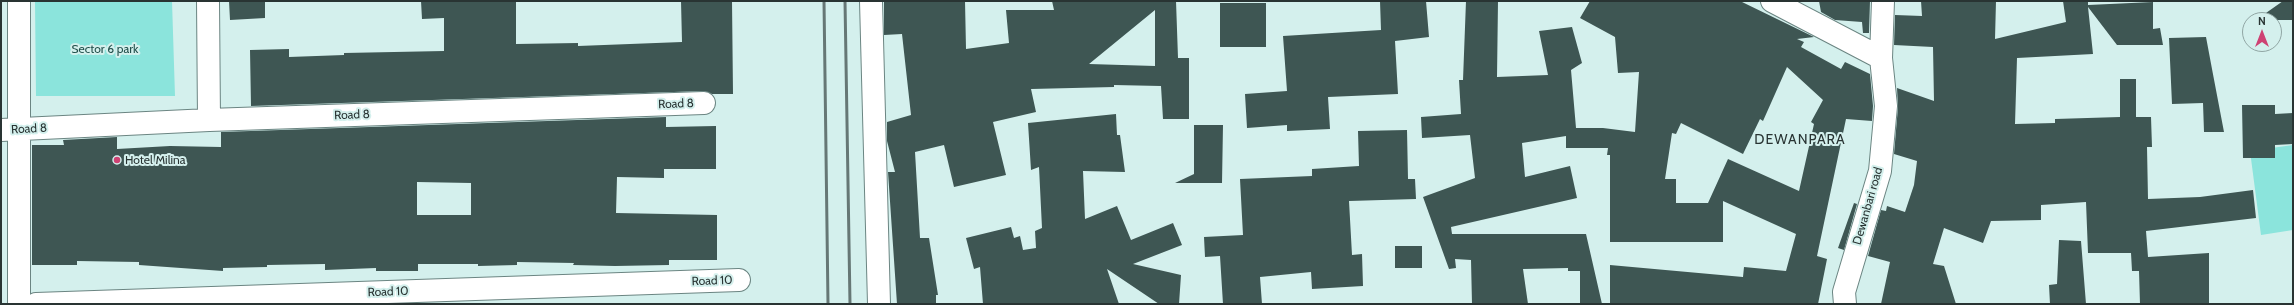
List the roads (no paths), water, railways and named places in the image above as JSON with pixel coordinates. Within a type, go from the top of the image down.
[{"type":"street","points":[[19,1],[10,130],[19,304]]},
{"type":"street","points":[[208,1],[210,120]]},
{"type":"street","points":[[871,1],[879,304]]},
{"type":"street","points":[[1772,1],[1881,58]]},
{"type":"street","name":"Dewanbari road","points":[[1845,304],[1844,292],[1880,171],[1886,106],[1881,58],[1883,1]]},
{"type":"street","name":"Road 8","points":[[10,130],[210,120],[704,103]]},
{"type":"street","name":"Road 10","points":[[36,304],[739,280]]},
{"type":"railway","points":[[824,1],[828,304]]},
{"type":"railway","points":[[845,1],[850,304]]},
{"type":"place","name":"Hotel Milina","points":[[117,160]]},
{"type":"district","name":"DEWANPARA","points":[[1800,140]]},
{"type":"park label","name":"Sector 6 park","points":[[105,49]]}]
